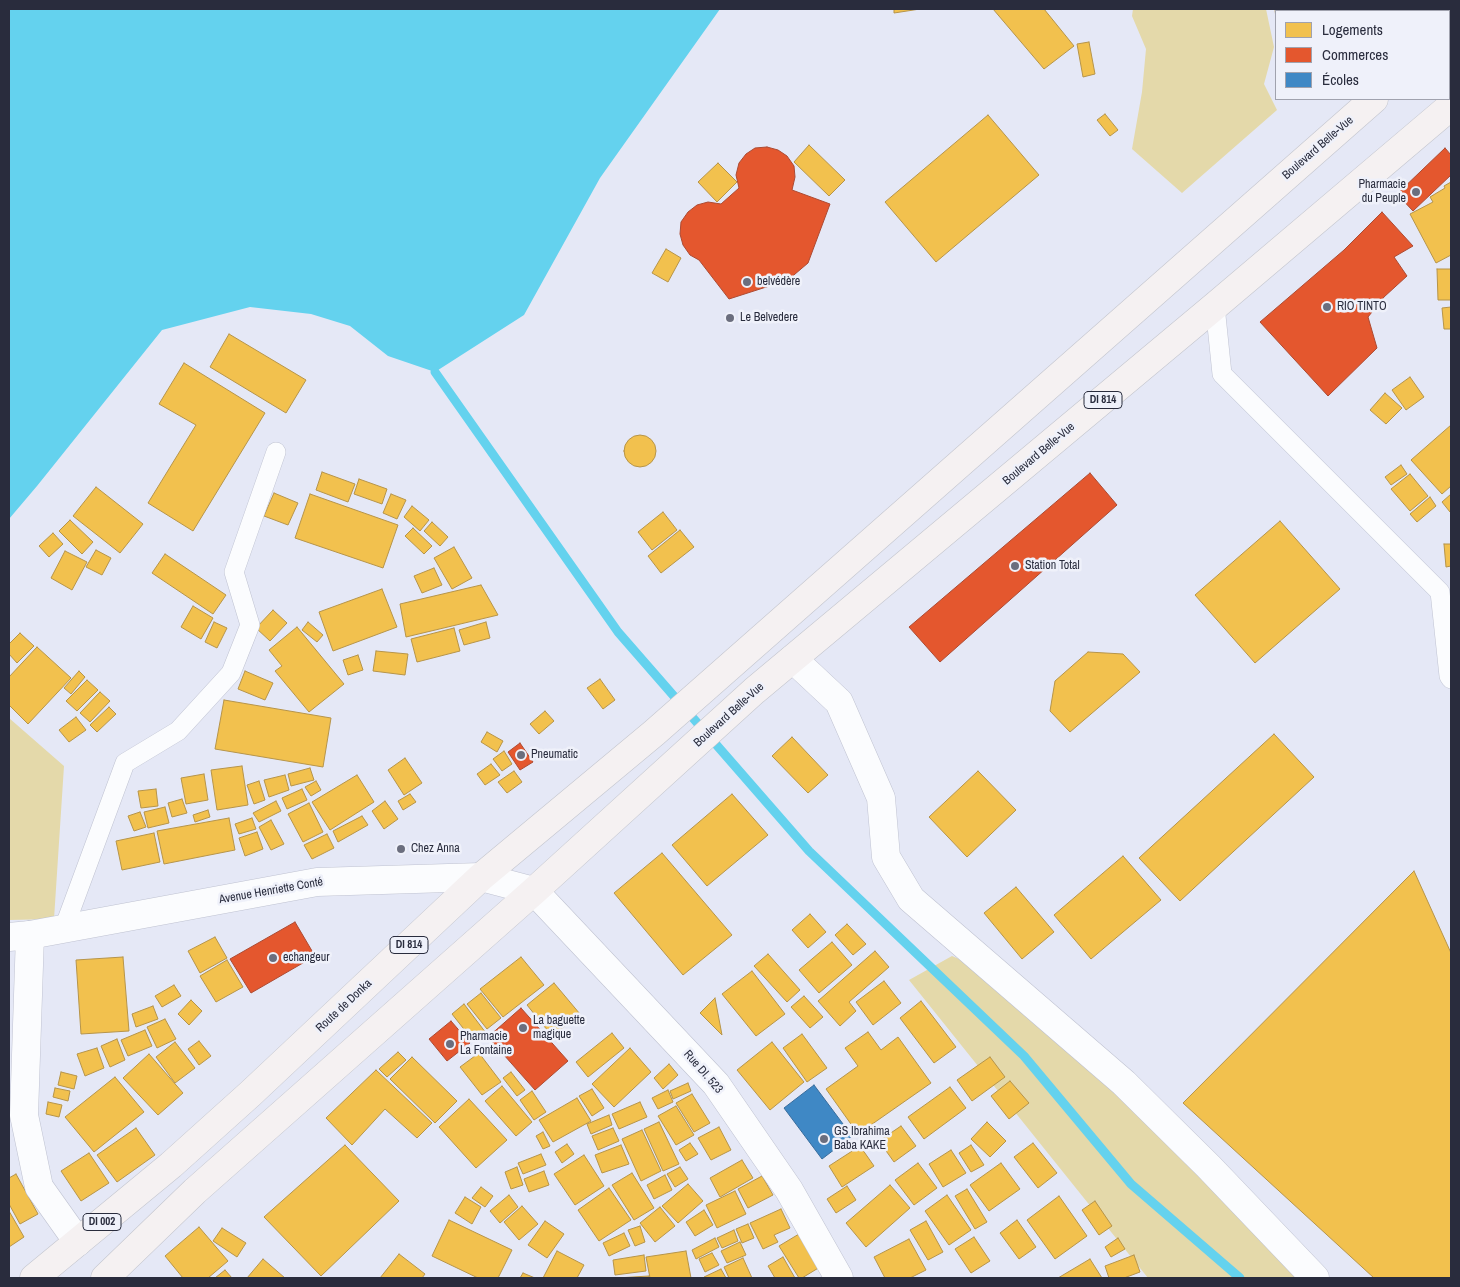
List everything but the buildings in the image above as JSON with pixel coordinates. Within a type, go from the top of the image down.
[{"type":"main road","name":"Boulevard Belle-Vue","points":[[654,733],[1373,100]]},
{"type":"main road","name":"Boulevard Belle-Vue","points":[[534,890],[754,691],[1451,106]]},
{"type":"main road","name":"Route de Donka","points":[[34,1278],[170,1165],[250,1094],[481,877],[654,733]]},
{"type":"main road","points":[[105,1278],[195,1190],[534,890]]},
{"type":"street","points":[[793,659],[839,702],[881,798],[886,857],[911,899],[1124,1083],[1209,1167],[1315,1278]]},
{"type":"street","name":"Avenue Henriette Conté","points":[[19,936],[317,882],[481,877],[534,890]]},
{"type":"street","name":"Rue DI. 523","points":[[534,890],[716,1084],[789,1190],[839,1278]]},
{"type":"street","points":[[19,936],[24,1115],[39,1187],[78,1242]]},
{"type":"lane","points":[[1215,306],[1222,374],[1440,592],[1449,676],[1451,679]]},
{"type":"lane","points":[[64,928],[125,763],[178,731],[231,673],[250,625],[234,572],[276,452]]},
{"type":"shaded area","points":[[1133,9],[1266,9],[1274,47],[1264,84],[1277,110],[1182,193],[1132,149],[1142,92],[1146,49],[1132,16]]},
{"type":"shaded area","points":[[9,718],[64,766],[54,919],[9,920]]},
{"type":"shaded area","points":[[952,956],[1018,984],[1317,1278],[1148,1278],[909,980]]},
{"type":"water","points":[[9,9],[720,9],[600,178],[524,315],[435,372],[388,356],[350,326],[311,314],[250,307],[162,330],[9,519]]},
{"type":"waterway","points":[[435,372],[618,632],[809,851],[1024,1056],[1131,1184],[1240,1278]]},
{"type":"place","name":"Pharmacie du Peuple","points":[[1416,192]]},
{"type":"place","name":"belvédère","points":[[747,282]]},
{"type":"place","name":"RIO TINTO","points":[[1327,307]]},
{"type":"place","name":"Le Belvedere","points":[[730,318]]},
{"type":"place","name":"Station Total","points":[[1015,566]]},
{"type":"place","name":"Pneumatic","points":[[521,755]]},
{"type":"place","name":"Chez Anna","points":[[401,849]]},
{"type":"place","name":"echangeur","points":[[273,958]]},
{"type":"place","name":"La baguette magique","points":[[523,1028]]},
{"type":"place","name":"Pharmacie La Fontaine","points":[[450,1044]]},
{"type":"place","name":"GS Ibrahima Baba KAKE","points":[[824,1139]]}]
